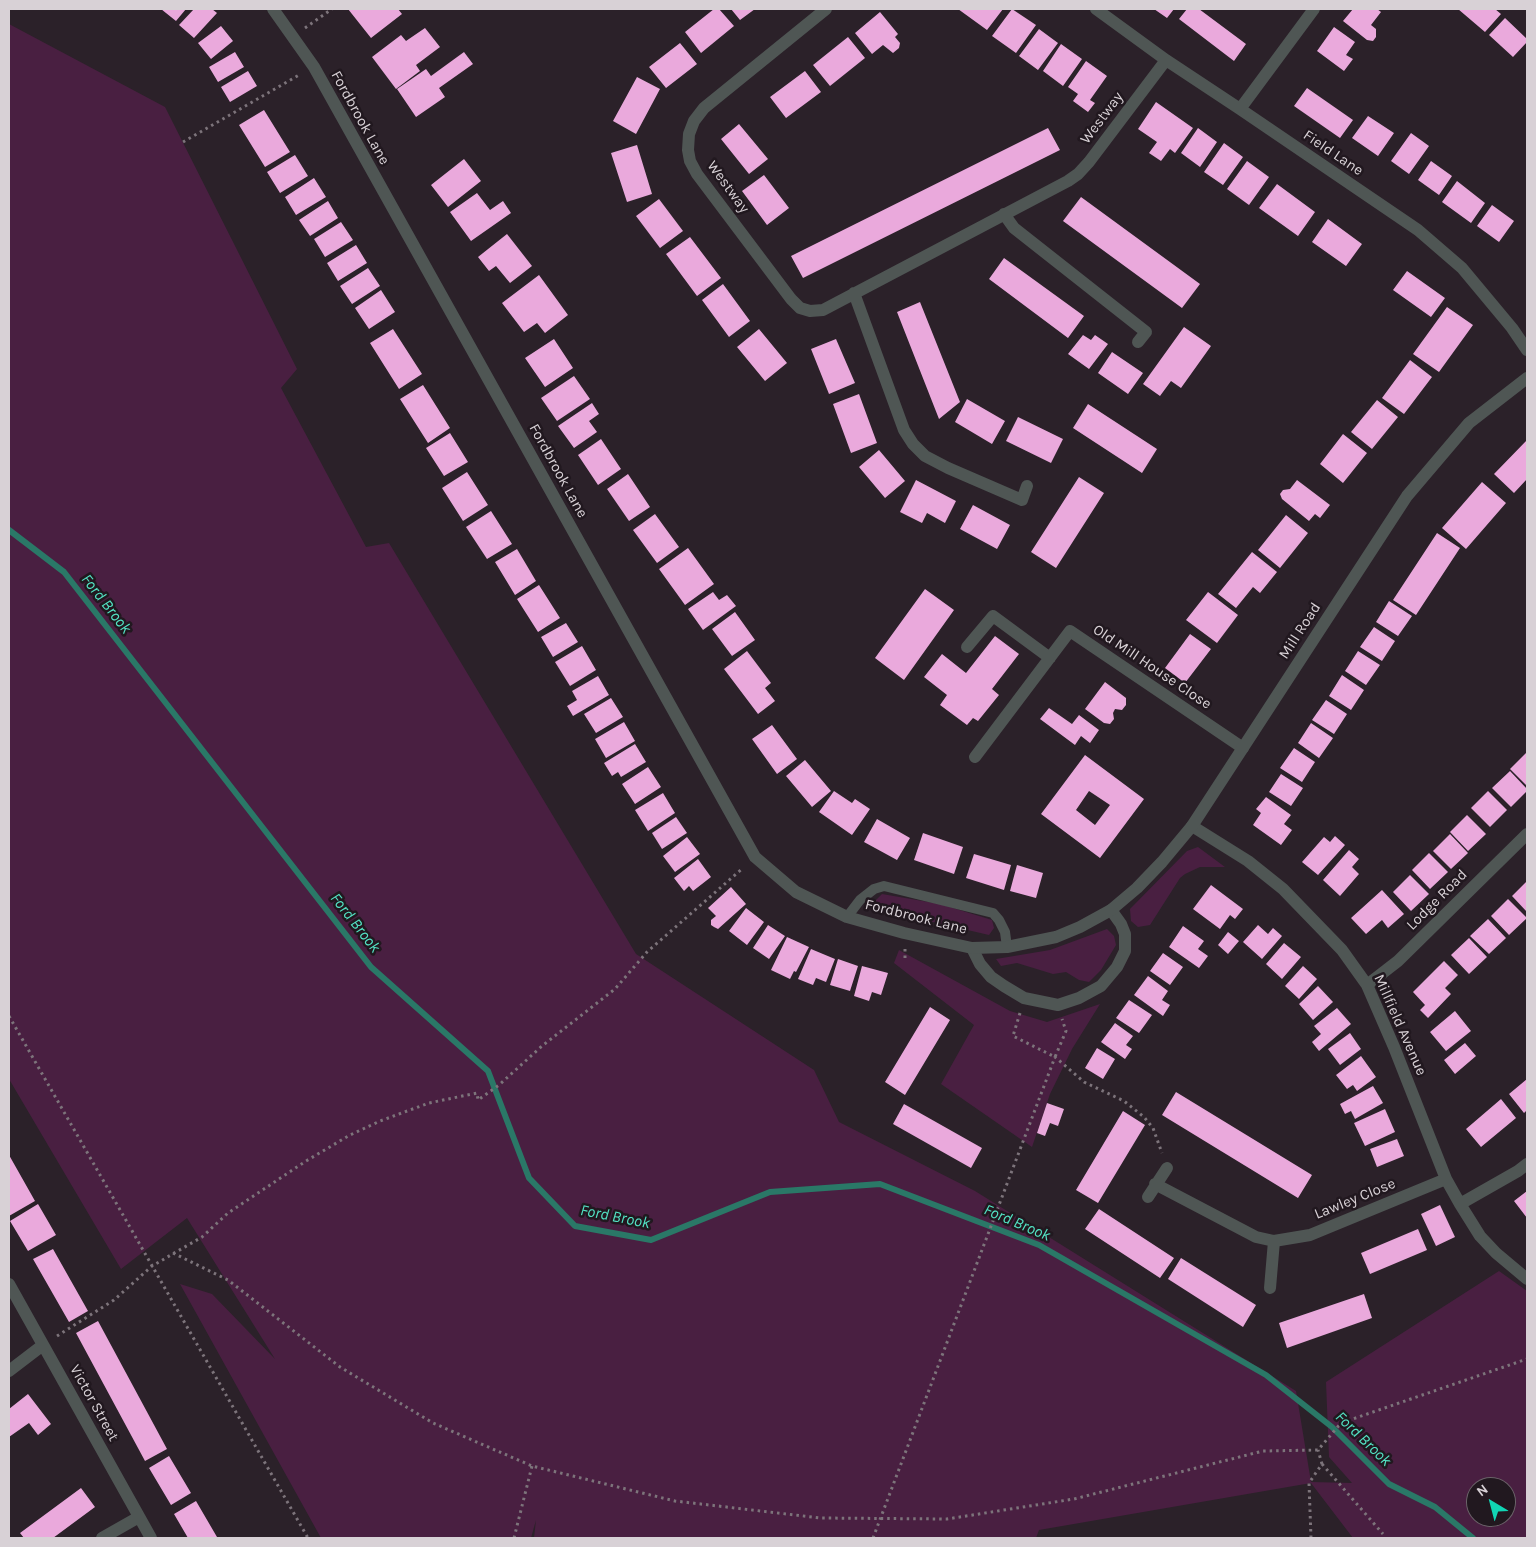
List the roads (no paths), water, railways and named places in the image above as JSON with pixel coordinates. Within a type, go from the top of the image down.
[{"type":"street","name":"Fordbrook Lane","points":[[273,9],[314,67],[755,857],[796,892],[847,917],[913,935],[972,948],[1007,947],[1056,937],[1080,927]]},
{"type":"street","name":"Westway","points":[[826,9],[704,108],[694,121],[689,134],[688,150],[690,162],[697,174],[791,299],[800,308],[810,310],[823,310],[1078,174],[1166,60]]},
{"type":"street","name":"Field Lane","points":[[1096,9],[1166,60],[1418,230],[1462,268],[1512,328],[1527,350]]},
{"type":"street","points":[[1240,109],[1314,9]]},
{"type":"street","points":[[1004,214],[1014,228],[1146,332],[1138,342]]},
{"type":"street","points":[[854,293],[904,430],[913,444],[925,456],[948,468],[1022,500],[1026,486]]},
{"type":"street","name":"Mill Road","points":[[1080,927],[1111,910],[1137,888],[1192,826],[1407,496],[1469,424],[1527,378]]},
{"type":"street","points":[[967,647],[993,616],[1050,658]]},
{"type":"street","name":"Old Mill House Close","points":[[975,757],[1070,631],[1243,748]]},
{"type":"street","name":"Millfield Avenue","points":[[1192,826],[1248,861],[1283,889],[1342,950],[1367,985],[1394,1047],[1446,1179],[1460,1204],[1480,1236],[1496,1253],[1527,1279]]},
{"type":"street","name":"Lodge Road","points":[[1367,985],[1398,961],[1527,834]]},
{"type":"street","points":[[972,948],[980,964],[991,977],[1024,998],[1058,1005],[1079,998],[1101,986],[1117,966],[1125,951],[1125,934],[1122,924],[1111,910]]},
{"type":"street","points":[[1460,1204],[1527,1164]]},
{"type":"street","points":[[1148,1197],[1167,1168]]},
{"type":"street","name":"Lawley Close","points":[[1155,1184],[1256,1237],[1274,1241],[1310,1236],[1446,1179]]},
{"type":"street","points":[[1270,1288],[1274,1241]]},
{"type":"street","name":"Victor Street","points":[[9,1284],[151,1538]]},
{"type":"street","points":[[9,1370],[43,1345]]},
{"type":"street","points":[[102,1538],[139,1516]]},
{"type":"lane","name":"Fordbrook Lane","points":[[847,917],[860,900],[874,890],[884,886],[993,913],[1006,932],[1007,947]]},
{"type":"waterway","name":"Ford Brook","points":[[9,530],[64,572],[371,967],[488,1071],[529,1178],[575,1226],[651,1240],[770,1192],[880,1184],[1039,1245],[1266,1375],[1332,1427],[1389,1484],[1435,1507],[1473,1538]]}]
